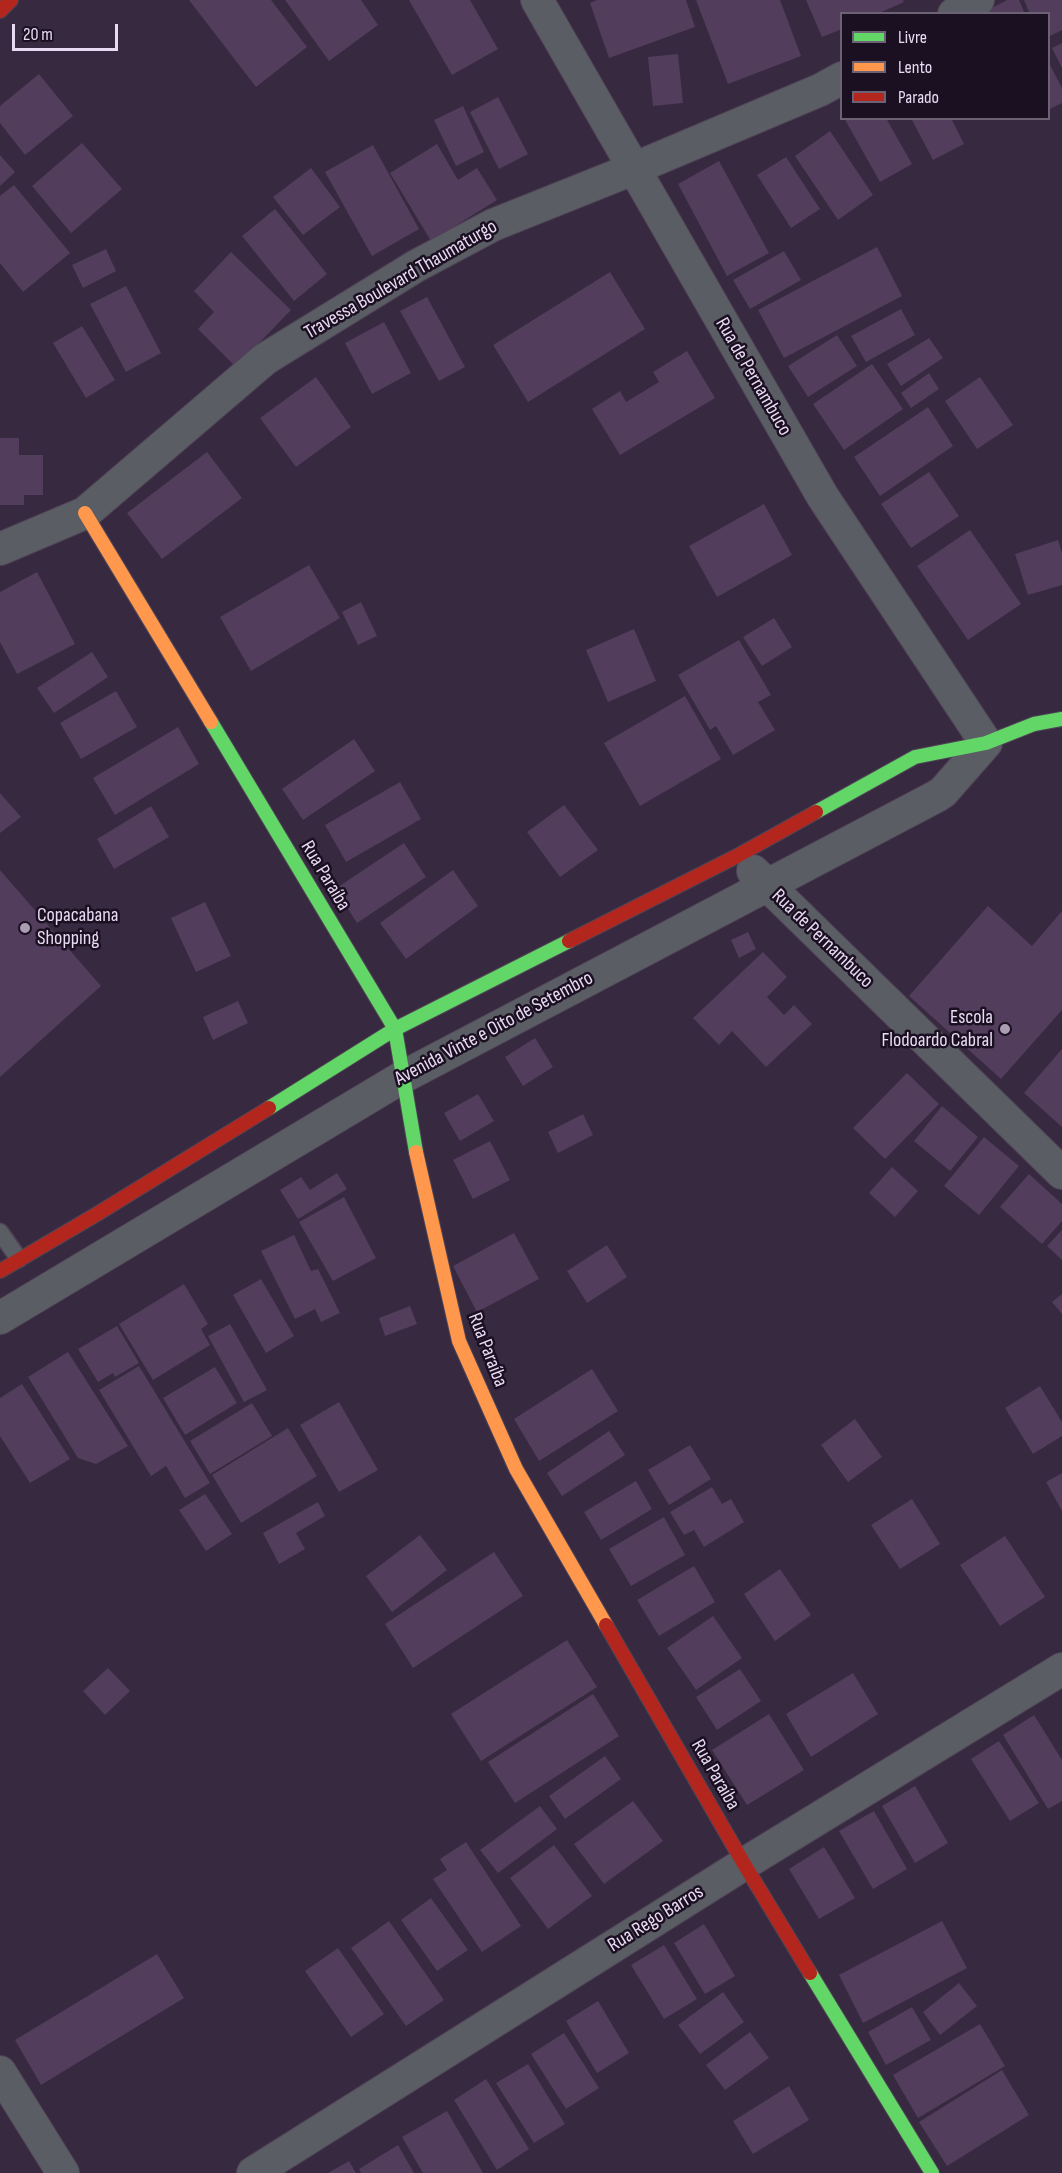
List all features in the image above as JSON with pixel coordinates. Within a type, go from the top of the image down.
[{"type":"street","points":[[0,11],[11,0]]},
{"type":"street","name":"Rua de Pernambuco","points":[[537,0],[823,498],[986,743]]},
{"type":"street","points":[[957,12],[978,0]]},
{"type":"street","name":"Travessa Boulevard Thaumaturgo","points":[[0,549],[85,513],[265,360],[417,266],[493,225],[633,169],[820,90],[840,79]]},
{"type":"street","name":"Rua Paraíba","points":[[85,513],[395,1029],[410,1125],[459,1341],[516,1469],[744,1864],[932,2173]]},
{"type":"street","name":"Avenida Vinte e Oito de Setembro","points":[[0,1271],[97,1214],[395,1029],[737,856],[915,757],[986,743],[1034,724],[1062,719]]},
{"type":"street","name":"Avenida Vinte e Oito de Setembro","points":[[0,1318],[401,1078],[943,792],[986,743]]},
{"type":"street","name":"Rua de Pernambuco","points":[[737,856],[1062,1173]]},
{"type":"street","name":"Rua Rego Barros","points":[[253,2173],[744,1864],[1062,1669]]},
{"type":"street","points":[[0,2072],[63,2173]]},
{"type":"lane","points":[[0,1232],[19,1260]]},
{"type":"building","points":[[189,0],[271,0],[307,47],[256,87]]},
{"type":"building","points":[[285,0],[361,0],[378,25],[329,61]]},
{"type":"building","points":[[409,0],[470,0],[498,49],[452,75]]},
{"type":"building","points":[[597,0],[686,0],[695,27],[609,58],[590,3]]},
{"type":"building","points":[[696,0],[780,0],[801,56],[728,84]]},
{"type":"building","points":[[806,0],[903,0],[904,2],[882,12],[840,12],[840,30],[822,37]]},
{"type":"building","points":[[1007,0],[1019,0],[1024,12],[984,12]]},
{"type":"building","points":[[1024,0],[1062,0],[1062,30],[1050,36],[1050,12],[1029,12]]},
{"type":"building","points":[[1062,43],[1062,68],[1052,48]]},
{"type":"building","points":[[678,54],[683,103],[653,106],[648,57]]},
{"type":"building","points":[[1050,65],[1062,88],[1062,103],[1050,109]]},
{"type":"building","points":[[39,74],[73,116],[25,155],[0,123],[0,106]]},
{"type":"building","points":[[498,97],[528,154],[499,169],[470,112]]},
{"type":"building","points":[[463,106],[484,152],[456,166],[434,120]]},
{"type":"building","points":[[845,120],[887,120],[912,164],[880,182]]},
{"type":"building","points":[[912,120],[952,120],[964,144],[933,160]]},
{"type":"building","points":[[830,131],[873,195],[838,220],[795,156]]},
{"type":"building","points":[[82,143],[122,189],[71,233],[32,186]]},
{"type":"building","points":[[437,144],[458,180],[477,168],[497,200],[431,241],[390,173]]},
{"type":"building","points":[[373,145],[419,229],[372,256],[325,172]]},
{"type":"building","points":[[0,155],[15,172],[0,186]]},
{"type":"building","points":[[786,157],[820,209],[791,228],[757,175]]},
{"type":"building","points":[[719,161],[769,253],[727,276],[678,184]]},
{"type":"building","points":[[311,168],[340,207],[303,235],[273,197]]},
{"type":"building","points":[[14,185],[70,253],[23,292],[0,263],[0,196]]},
{"type":"building","points":[[275,209],[327,274],[294,301],[242,236]]},
{"type":"building","points":[[877,247],[902,296],[784,358],[758,310]]},
{"type":"building","points":[[106,249],[116,271],[83,288],[72,265]]},
{"type":"building","points":[[784,251],[801,280],[750,309],[733,280]]},
{"type":"building","points":[[231,252],[291,310],[236,367],[198,329],[214,312],[194,291]]},
{"type":"building","points":[[610,272],[645,329],[528,402],[493,345]]},
{"type":"building","points":[[126,286],[161,353],[126,372],[90,304]]},
{"type":"building","points":[[427,297],[465,367],[439,381],[400,311]]},
{"type":"building","points":[[901,309],[915,335],[866,362],[851,336]]},
{"type":"building","points":[[384,322],[411,373],[372,394],[345,343]]},
{"type":"building","points":[[82,326],[115,380],[86,398],[53,343]]},
{"type":"building","points":[[837,335],[857,366],[808,397],[788,366]]},
{"type":"building","points":[[929,338],[943,358],[901,386],[887,364]]},
{"type":"building","points":[[687,351],[715,398],[620,455],[592,409],[620,391],[626,402],[659,382],[653,372]]},
{"type":"building","points":[[872,364],[903,409],[844,450],[813,404]]},
{"type":"building","points":[[929,373],[939,389],[911,408],[901,393]]},
{"type":"building","points":[[316,377],[351,427],[296,467],[260,418]]},
{"type":"building","points":[[980,377],[1013,425],[977,449],[945,401]]},
{"type":"building","points":[[928,407],[953,446],[880,496],[854,457]]},
{"type":"building","points":[[0,438],[19,438],[19,455],[43,455],[43,495],[24,495],[24,505],[0,505]]},
{"type":"building","points":[[207,452],[242,498],[162,559],[127,513]]},
{"type":"building","points":[[929,472],[959,516],[911,548],[881,504]]},
{"type":"building","points":[[764,504],[792,555],[717,597],[689,546]]},
{"type":"building","points":[[970,530],[1021,604],[968,640],[917,566]]},
{"type":"building","points":[[1058,540],[1062,553],[1062,585],[1028,595],[1015,554]]},
{"type":"building","points":[[309,565],[340,618],[251,671],[220,617]]},
{"type":"building","points":[[37,572],[75,644],[17,674],[0,642],[0,592]]},
{"type":"building","points":[[361,602],[377,636],[358,645],[342,612]]},
{"type":"building","points":[[774,618],[792,647],[762,666],[743,637]]},
{"type":"building","points":[[634,629],[656,681],[608,702],[586,650]]},
{"type":"building","points":[[739,640],[771,695],[758,702],[775,730],[733,755],[716,726],[710,730],[678,675]]},
{"type":"building","points":[[92,652],[108,677],[54,713],[37,688]]},
{"type":"building","points":[[116,691],[137,727],[81,759],[60,723]]},
{"type":"building","points":[[685,696],[721,759],[640,806],[604,743]]},
{"type":"building","points":[[178,727],[199,764],[115,815],[93,778]]},
{"type":"building","points":[[354,739],[375,771],[303,820],[282,789]]},
{"type":"building","points":[[400,782],[421,819],[346,862],[325,825]]},
{"type":"building","points":[[0,793],[21,817],[0,833]]},
{"type":"building","points":[[564,805],[598,850],[560,877],[527,832]]},
{"type":"building","points":[[151,806],[169,837],[114,869],[97,839]]},
{"type":"building","points":[[404,843],[426,877],[357,923],[335,889]]},
{"type":"building","name":"Copacabana Shopping","points":[[0,870],[101,986],[0,1077]]},
{"type":"building","points":[[453,870],[478,906],[406,959],[380,923]]},
{"type":"building","points":[[205,902],[231,956],[196,972],[171,918]]},
{"type":"building","points":[[988,906],[1032,946],[1062,911],[1062,1010],[1001,1079],[909,996]]},
{"type":"building","points":[[748,932],[756,949],[739,958],[731,940]]},
{"type":"building","points":[[763,952],[787,977],[767,997],[784,1015],[794,1005],[812,1024],[766,1067],[732,1031],[719,1045],[693,1018]]},
{"type":"building","points":[[238,1001],[248,1023],[213,1040],[203,1017]]},
{"type":"building","points":[[535,1038],[553,1067],[523,1086],[505,1057]]},
{"type":"building","points":[[1062,1049],[1062,1127],[1024,1093]]},
{"type":"building","points":[[907,1073],[939,1104],[885,1159],[853,1128]]},
{"type":"building","points":[[478,1094],[494,1121],[460,1141],[444,1113]]},
{"type":"building","points":[[942,1106],[978,1137],[950,1171],[914,1141]]},
{"type":"building","points":[[583,1114],[593,1135],[558,1153],[548,1132]]},
{"type":"building","points":[[984,1137],[1019,1166],[979,1215],[944,1186]]},
{"type":"building","points":[[490,1141],[510,1180],[473,1199],[453,1160]]},
{"type":"building","points":[[892,1167],[918,1191],[895,1217],[869,1193]]},
{"type":"building","points":[[337,1173],[347,1189],[298,1219],[280,1190],[301,1177],[310,1190]]},
{"type":"building","points":[[1029,1174],[1062,1204],[1062,1221],[1042,1244],[1000,1207]]},
{"type":"building","points":[[344,1197],[376,1258],[333,1281],[299,1222]]},
{"type":"building","points":[[1062,1230],[1062,1260],[1047,1246]]},
{"type":"building","points":[[514,1233],[539,1279],[477,1312],[453,1266]]},
{"type":"building","points":[[294,1235],[311,1271],[318,1269],[340,1313],[321,1322],[315,1309],[295,1319],[261,1251]]},
{"type":"building","points":[[607,1245],[627,1277],[587,1303],[567,1271]]},
{"type":"building","points":[[261,1279],[294,1336],[266,1353],[233,1295]]},
{"type":"building","points":[[184,1284],[208,1324],[201,1329],[210,1345],[153,1380],[119,1324]]},
{"type":"building","points":[[1062,1294],[1062,1314],[1052,1302]]},
{"type":"building","points":[[410,1306],[417,1324],[385,1336],[379,1318]]},
{"type":"building","points":[[230,1324],[267,1390],[244,1402],[208,1336]]},
{"type":"building","points":[[117,1326],[139,1363],[115,1377],[113,1373],[98,1382],[78,1349]]},
{"type":"building","points":[[68,1352],[128,1446],[96,1464],[78,1458],[28,1377]]},
{"type":"building","points":[[139,1366],[210,1483],[185,1498],[166,1466],[151,1476],[99,1390]]},
{"type":"building","points":[[215,1367],[237,1403],[185,1435],[163,1398]]},
{"type":"building","points":[[592,1369],[618,1411],[539,1461],[514,1419]]},
{"type":"building","points":[[22,1384],[70,1459],[30,1483],[0,1436],[0,1398]]},
{"type":"building","points":[[1040,1386],[1062,1422],[1062,1436],[1033,1454],[1005,1408]]},
{"type":"building","points":[[339,1402],[378,1470],[339,1492],[300,1425]]},
{"type":"building","points":[[252,1403],[272,1436],[210,1474],[190,1441]]},
{"type":"building","points":[[855,1419],[882,1457],[848,1482],[821,1445]]},
{"type":"building","points":[[288,1428],[317,1476],[241,1523],[212,1475]]},
{"type":"building","points":[[609,1431],[625,1455],[562,1496],[547,1473]]},
{"type":"building","points":[[690,1445],[711,1479],[669,1505],[648,1470]]},
{"type":"building","points":[[1062,1473],[1062,1511],[1046,1482]]},
{"type":"building","points":[[636,1481],[652,1509],[601,1540],[584,1512]]},
{"type":"building","points":[[712,1487],[722,1504],[731,1499],[744,1522],[704,1547],[694,1530],[684,1535],[670,1512]]},
{"type":"building","points":[[205,1494],[232,1534],[206,1551],[179,1510]]},
{"type":"building","points":[[912,1499],[940,1544],[900,1569],[871,1525]]},
{"type":"building","points":[[318,1502],[325,1516],[296,1533],[305,1549],[279,1564],[263,1533]]},
{"type":"building","points":[[664,1517],[685,1555],[631,1586],[609,1549]]},
{"type":"building","points":[[420,1535],[447,1570],[392,1612],[366,1576]]},
{"type":"building","points":[[1005,1536],[1045,1597],[1000,1626],[960,1565]]},
{"type":"building","points":[[494,1552],[523,1596],[413,1668],[385,1624]]},
{"type":"building","points":[[694,1566],[715,1602],[659,1636],[637,1600]]},
{"type":"building","points":[[780,1569],[811,1615],[775,1641],[744,1594]]},
{"type":"building","points":[[713,1616],[742,1658],[696,1690],[667,1648]]},
{"type":"building","points":[[567,1640],[597,1687],[481,1761],[451,1714]]},
{"type":"building","points":[[108,1668],[130,1691],[105,1715],[83,1691]]},
{"type":"building","points":[[740,1669],[761,1701],[717,1730],[696,1697]]},
{"type":"building","points":[[853,1673],[878,1714],[811,1757],[786,1714]]},
{"type":"building","points":[[593,1694],[619,1736],[515,1803],[488,1762]]},
{"type":"building","points":[[769,1714],[804,1770],[747,1805],[712,1750]]},
{"type":"building","points":[[1034,1715],[1062,1760],[1062,1801],[1048,1809],[1003,1735]]},
{"type":"building","points":[[999,1741],[1039,1803],[1010,1821],[971,1759]]},
{"type":"building","points":[[605,1756],[621,1779],[565,1819],[549,1796]]},
{"type":"building","points":[[915,1786],[948,1843],[915,1863],[882,1806]]},
{"type":"building","points":[[633,1801],[663,1841],[604,1884],[574,1844]]},
{"type":"building","points":[[540,1806],[557,1829],[498,1873],[480,1850]]},
{"type":"building","points":[[874,1811],[907,1869],[873,1889],[839,1831]]},
{"type":"building","points":[[466,1842],[521,1926],[482,1952],[433,1879],[447,1870],[440,1859]]},
{"type":"building","points":[[554,1845],[592,1896],[548,1929],[510,1878]]},
{"type":"building","points":[[824,1847],[855,1898],[819,1919],[789,1869]]},
{"type":"building","points":[[431,1898],[468,1950],[437,1971],[401,1920]]},
{"type":"building","points":[[389,1921],[444,2000],[406,2026],[351,1948]]},
{"type":"building","points":[[942,1921],[967,1968],[863,2023],[839,1975]]},
{"type":"building","points":[[704,1924],[735,1976],[705,1994],[674,1943]]},
{"type":"building","points":[[664,1945],[697,1999],[664,2019],[631,1965]]},
{"type":"building","points":[[338,1948],[384,2014],[351,2037],[305,1971]]},
{"type":"building","points":[[157,1954],[184,1998],[41,2085],[15,2040]]},
{"type":"building","points":[[959,1983],[977,2006],[940,2035],[923,2012]]},
{"type":"building","points":[[723,1992],[744,2022],[700,2054],[678,2025]]},
{"type":"building","points":[[598,2001],[629,2053],[597,2073],[566,2021]]},
{"type":"building","points":[[912,2007],[931,2040],[886,2065],[868,2032]]},
{"type":"building","points":[[980,2024],[1005,2066],[918,2118],[893,2075]]},
{"type":"building","points":[[750,2032],[769,2058],[725,2090],[706,2065]]},
{"type":"building","points":[[564,2033],[599,2088],[566,2109],[531,2054]]},
{"type":"building","points":[[528,2064],[565,2124],[534,2143],[496,2083]]},
{"type":"building","points":[[1002,2070],[1029,2115],[947,2166],[919,2122]]},
{"type":"building","points":[[486,2079],[529,2149],[497,2170],[454,2100]]},
{"type":"building","points":[[789,2086],[809,2120],[753,2154],[733,2121]]},
{"type":"building","points":[[447,2111],[483,2173],[423,2173],[402,2137]]},
{"type":"building","points":[[398,2145],[414,2173],[361,2173],[359,2169]]},
{"type":"building","points":[[349,2161],[356,2173],[328,2173]]},
{"type":"traffic: fast","points":[[816,812],[915,757],[986,743],[1034,724],[1062,719]]},
{"type":"traffic: fast","points":[[211,722],[395,1029],[416,1152]]},
{"type":"traffic: fast","points":[[269,1108],[395,1029],[569,941]]},
{"type":"traffic: fast","points":[[810,1973],[932,2173]]},
{"type":"traffic: slow","points":[[85,513],[211,722]]},
{"type":"traffic: slow","points":[[416,1152],[459,1341],[516,1469],[606,1625]]},
{"type":"traffic: jam","points":[[0,11],[11,0]]},
{"type":"traffic: jam","points":[[569,941],[737,856],[816,812]]},
{"type":"traffic: jam","points":[[0,1271],[269,1108]]},
{"type":"traffic: jam","points":[[606,1625],[744,1864],[810,1973]]},
{"type":"place","name":"Copacabana Shopping","points":[[25,928]]},
{"type":"place","name":"Escola Flodoardo Cabral","points":[[1005,1029]]}]
